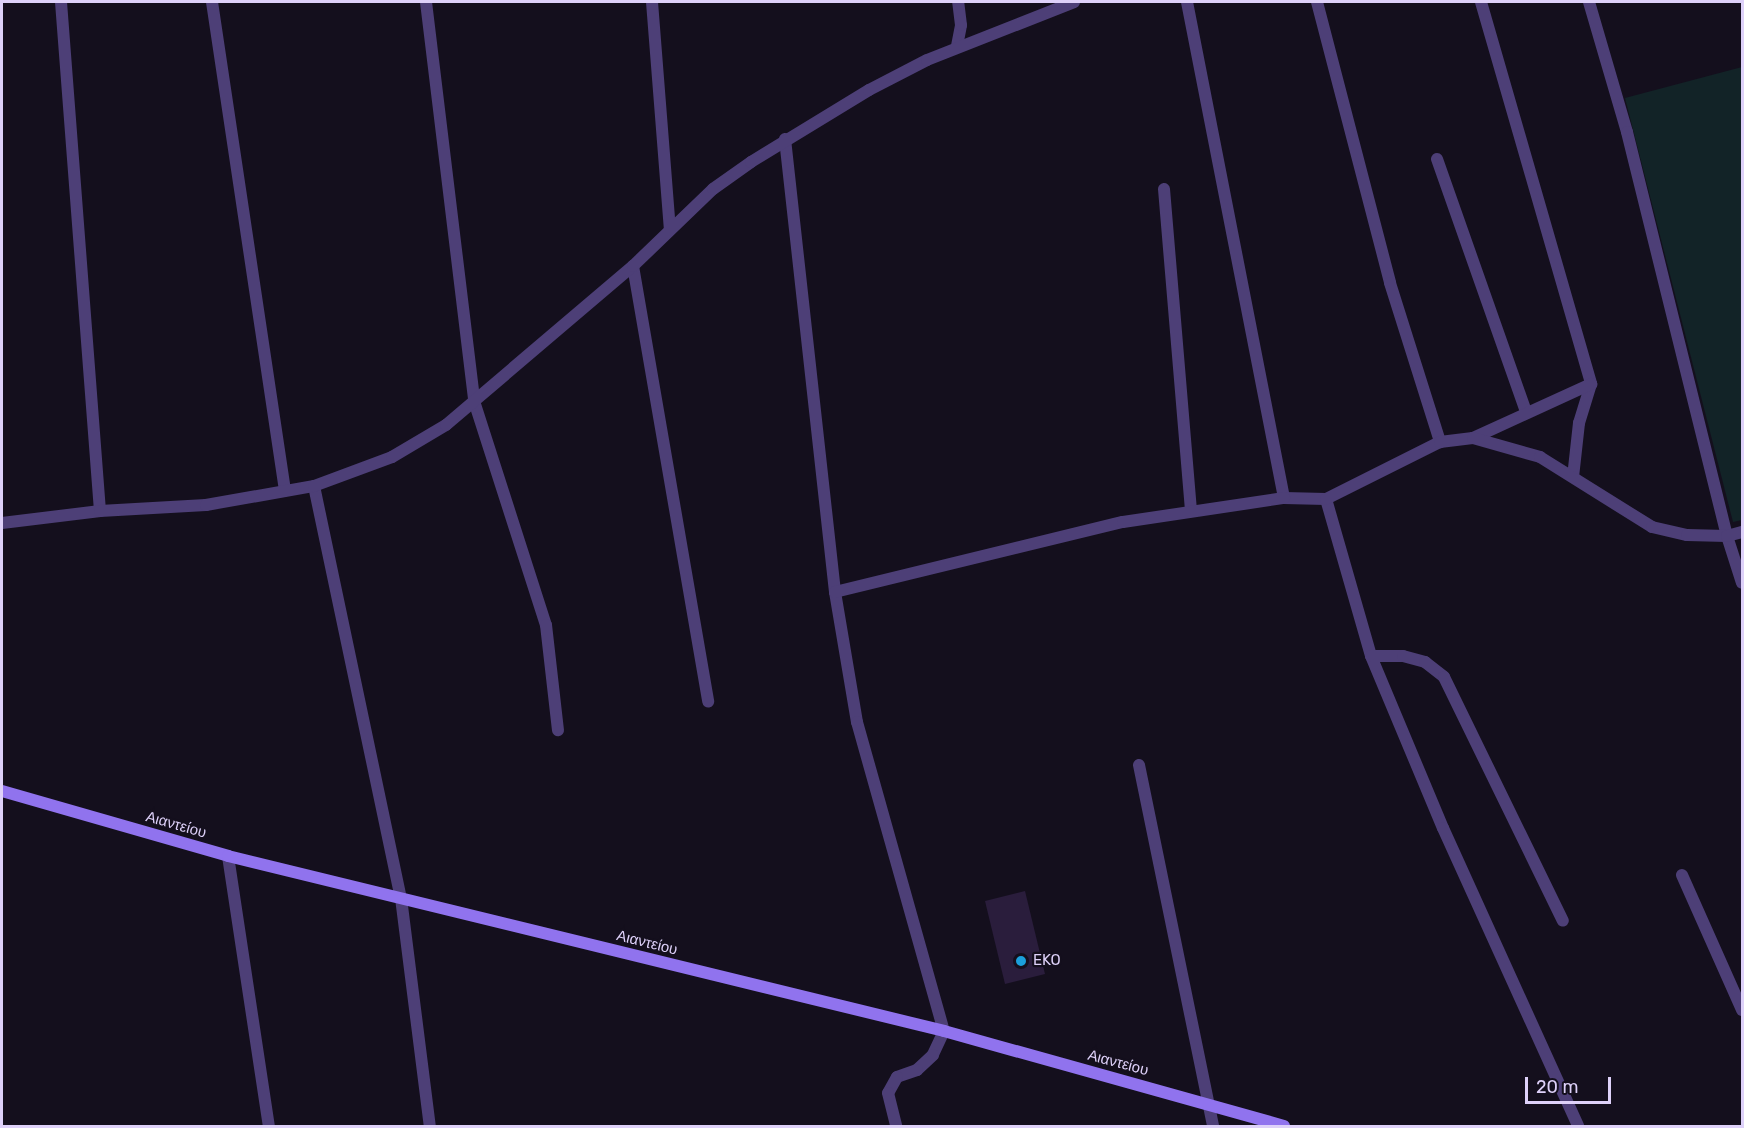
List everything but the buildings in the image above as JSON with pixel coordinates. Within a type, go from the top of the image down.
[{"type":"main road","name":"Αιαντείου","points":[[2,791],[228,856],[944,1031],[1284,1126]]},
{"type":"street","points":[[61,2],[100,511]]},
{"type":"street","points":[[212,2],[285,491]]},
{"type":"street","points":[[426,2],[474,401],[546,625],[558,730]]},
{"type":"street","points":[[652,2],[670,229]]},
{"type":"street","points":[[957,46],[961,25],[958,2]]},
{"type":"street","points":[[2,523],[100,511],[206,505],[314,486],[392,457],[446,425],[633,266],[713,189],[785,139],[869,90],[957,46],[1074,2]]},
{"type":"street","points":[[1187,2],[1284,498]]},
{"type":"street","points":[[1317,2],[1390,283],[1440,442]]},
{"type":"street","points":[[1481,2],[1591,384],[1579,423],[1573,477]]},
{"type":"street","points":[[1589,2],[1627,132],[1727,536],[1743,583]]},
{"type":"street","points":[[785,139],[835,592],[857,722],[944,1031],[933,1055],[917,1070],[897,1077],[888,1093],[896,1126]]},
{"type":"street","points":[[1437,159],[1526,412]]},
{"type":"street","points":[[1164,189],[1191,511]]},
{"type":"street","points":[[633,266],[708,702]]},
{"type":"street","points":[[835,592],[1123,522],[1284,498],[1326,499],[1440,442],[1473,438],[1591,384]]},
{"type":"street","points":[[1473,438],[1540,457],[1652,527],[1687,535],[1727,536],[1743,532]]},
{"type":"street","points":[[314,486],[401,898],[430,1126]]},
{"type":"street","points":[[1326,499],[1371,656],[1443,828],[1578,1126]]},
{"type":"street","points":[[1371,656],[1403,656],[1425,662],[1444,677],[1563,921]]},
{"type":"street","points":[[1139,765],[1206,1103],[1213,1126]]},
{"type":"street","points":[[228,856],[269,1126]]},
{"type":"street","points":[[1682,875],[1743,1010]]},
{"type":"shaded area","points":[[1742,67],[1742,520],[1733,522],[1625,98]]},
{"type":"place","name":"EKO","points":[[1021,961]]}]
